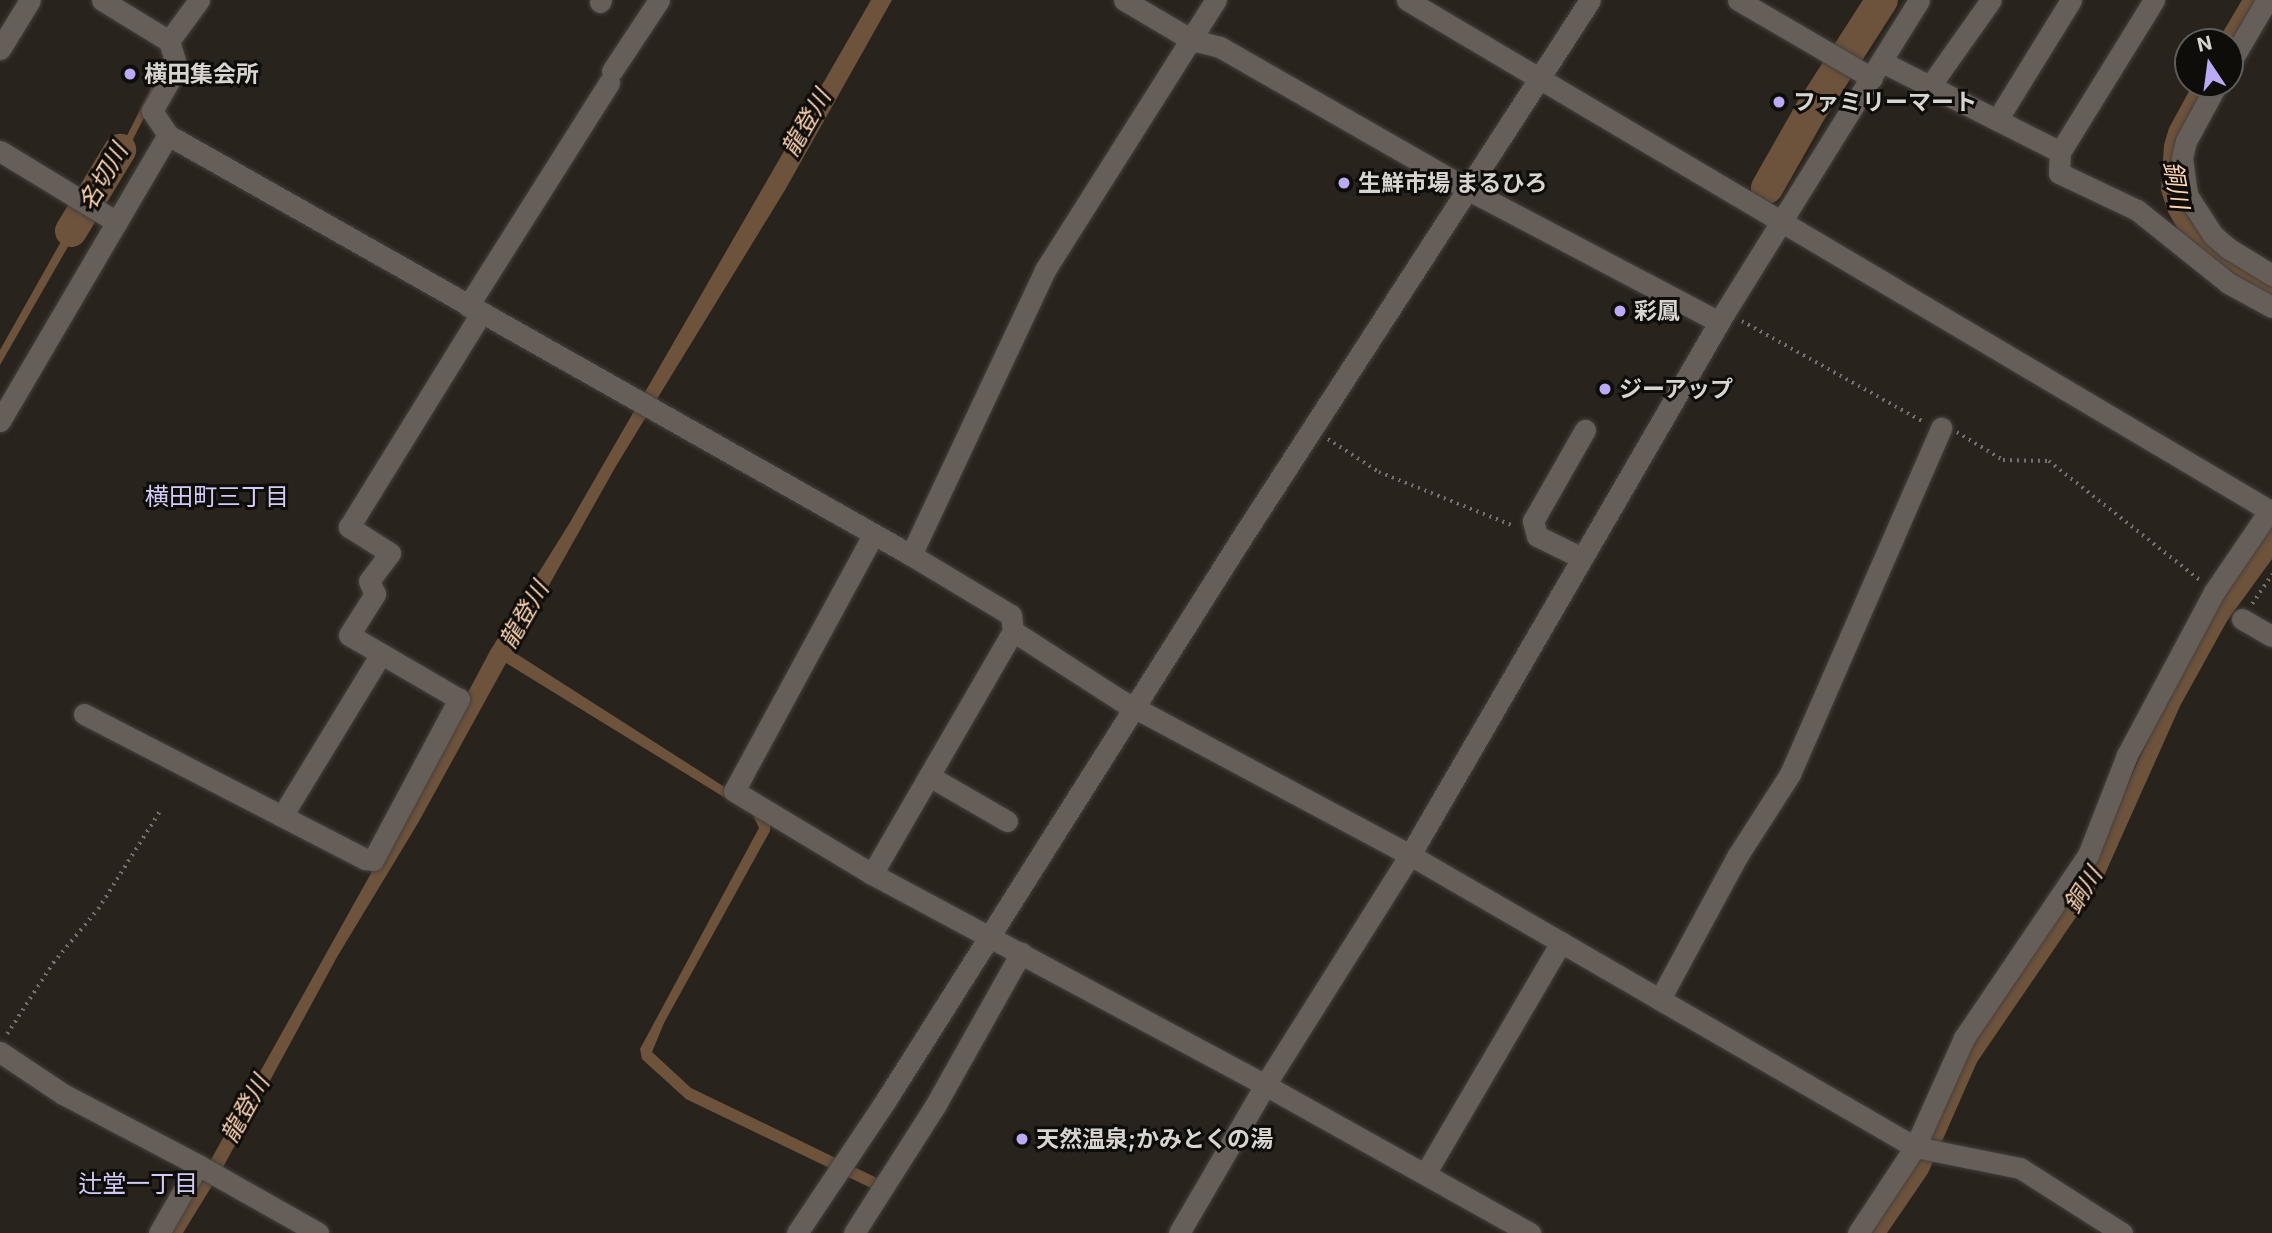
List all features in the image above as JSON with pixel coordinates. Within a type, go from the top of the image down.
[{"type":"street","points":[[0,49],[30,0]]},
{"type":"street","points":[[102,0],[169,41],[177,67],[152,111],[168,135],[911,555],[1011,615],[1013,631],[872,874]]},
{"type":"street","points":[[169,41],[199,0]]},
{"type":"street","points":[[84,714],[365,859],[373,860],[459,699],[349,635],[375,594],[369,582],[390,553],[349,527],[610,77],[659,0]]},
{"type":"street","points":[[1125,0],[1192,40],[1220,47],[1468,188],[1722,317]]},
{"type":"street","points":[[911,555],[1045,270],[1216,0]]},
{"type":"street","points":[[1407,0],[2271,512],[2214,592],[2127,755],[2088,855],[1964,1038],[1915,1147],[1858,1233]]},
{"type":"street","points":[[797,1233],[886,1100],[987,936],[1591,0]]},
{"type":"street","points":[[1738,0],[1877,70],[1930,86],[2060,152]]},
{"type":"street","points":[[1179,1233],[1265,1084],[1410,855],[1722,317],[1919,0]]},
{"type":"street","points":[[1930,86],[1991,0]]},
{"type":"street","points":[[1997,120],[2071,0]]},
{"type":"street","points":[[2154,0],[2060,152],[2059,173],[2137,210],[2228,283],[2272,307]]},
{"type":"street","points":[[2244,39],[2267,0]]},
{"type":"street","points":[[2209,98],[2186,141],[2182,158],[2187,195],[2207,226],[2228,248],[2272,275]]},
{"type":"street","points":[[0,421],[168,135]]},
{"type":"street","points":[[0,151],[117,222]]},
{"type":"street","points":[[1660,999],[1738,855],[1790,774],[1941,428]]},
{"type":"street","points":[[1583,558],[1537,536],[1533,521],[1585,430]]},
{"type":"street","points":[[873,535],[734,791],[872,874],[1265,1084],[1530,1233]]},
{"type":"street","points":[[2242,620],[2272,636]]},
{"type":"street","points":[[1013,631],[1134,708],[1410,855],[1915,1147],[2020,1168],[2122,1233]]},
{"type":"street","points":[[282,816],[381,654]]},
{"type":"street","points":[[929,776],[1007,821]]},
{"type":"street","points":[[1425,1174],[1561,942]]},
{"type":"street","points":[[854,1233],[935,1106],[1021,953]]},
{"type":"street","points":[[0,1052],[63,1094],[198,1165],[318,1233]]},
{"type":"street","points":[[159,1233],[198,1165]]},
{"type":"path","points":[[1722,317],[1935,429],[1949,427],[2003,460],[2049,461],[2214,592]]},
{"type":"path","points":[[1324,436],[1380,472],[1537,536]]},
{"type":"path","points":[[2242,620],[2272,574]]},
{"type":"path","points":[[0,1045],[53,964],[98,909],[160,811]]},
{"type":"water","name":"龍登川","points":[[871,0],[892,0],[785,190],[616,466],[512,651],[770,816],[770,831],[664,1023],[652,1052],[691,1088],[879,1179],[873,1189],[686,1099],[642,1059],[640,1049],[759,828],[753,815],[506,663],[418,823],[337,957],[221,1171],[183,1233],[170,1233],[384,850],[490,651],[569,524]]},
{"type":"water","points":[[2242,0],[2263,0],[2244,32],[2244,28],[2225,28]]},
{"type":"water","points":[[166,59],[172,62],[108,189],[102,186]]},
{"type":"water","name":"銅川","points":[[2185,98],[2205,98],[2193,117],[2184,199],[2272,283],[2272,301],[2219,271],[2180,233],[2168,212],[2161,190],[2164,145],[2169,128]]},
{"type":"water","points":[[81,206],[89,210],[0,365],[0,350]]},
{"type":"water","name":"銅川","points":[[2272,525],[2272,559],[2227,621],[2180,706],[2104,876],[1977,1062],[1928,1173],[1887,1233],[1867,1233],[1961,1061],[2116,810],[2176,678],[2219,602]]},
{"type":"waterway","points":[[1767,188],[1810,112],[1882,0]]},
{"type":"waterway","name":"名切川","points":[[71,231],[120,150]]},
{"type":"place","name":"横田集会所","points":[[130,74]]},
{"type":"place","name":"ファミリーマート","points":[[1779,102]]},
{"type":"place","name":"生鮮市場 まるひろ","points":[[1344,183]]},
{"type":"place","name":"彩鳳","points":[[1620,311]]},
{"type":"place","name":"ジーアップ","points":[[1605,389]]},
{"type":"place","name":"天然温泉;かみとくの湯","points":[[1022,1139]]},
{"type":"district","name":"横田町三丁目","points":[[217,497]]},
{"type":"district","name":"辻堂一丁目","points":[[138,1184]]}]
